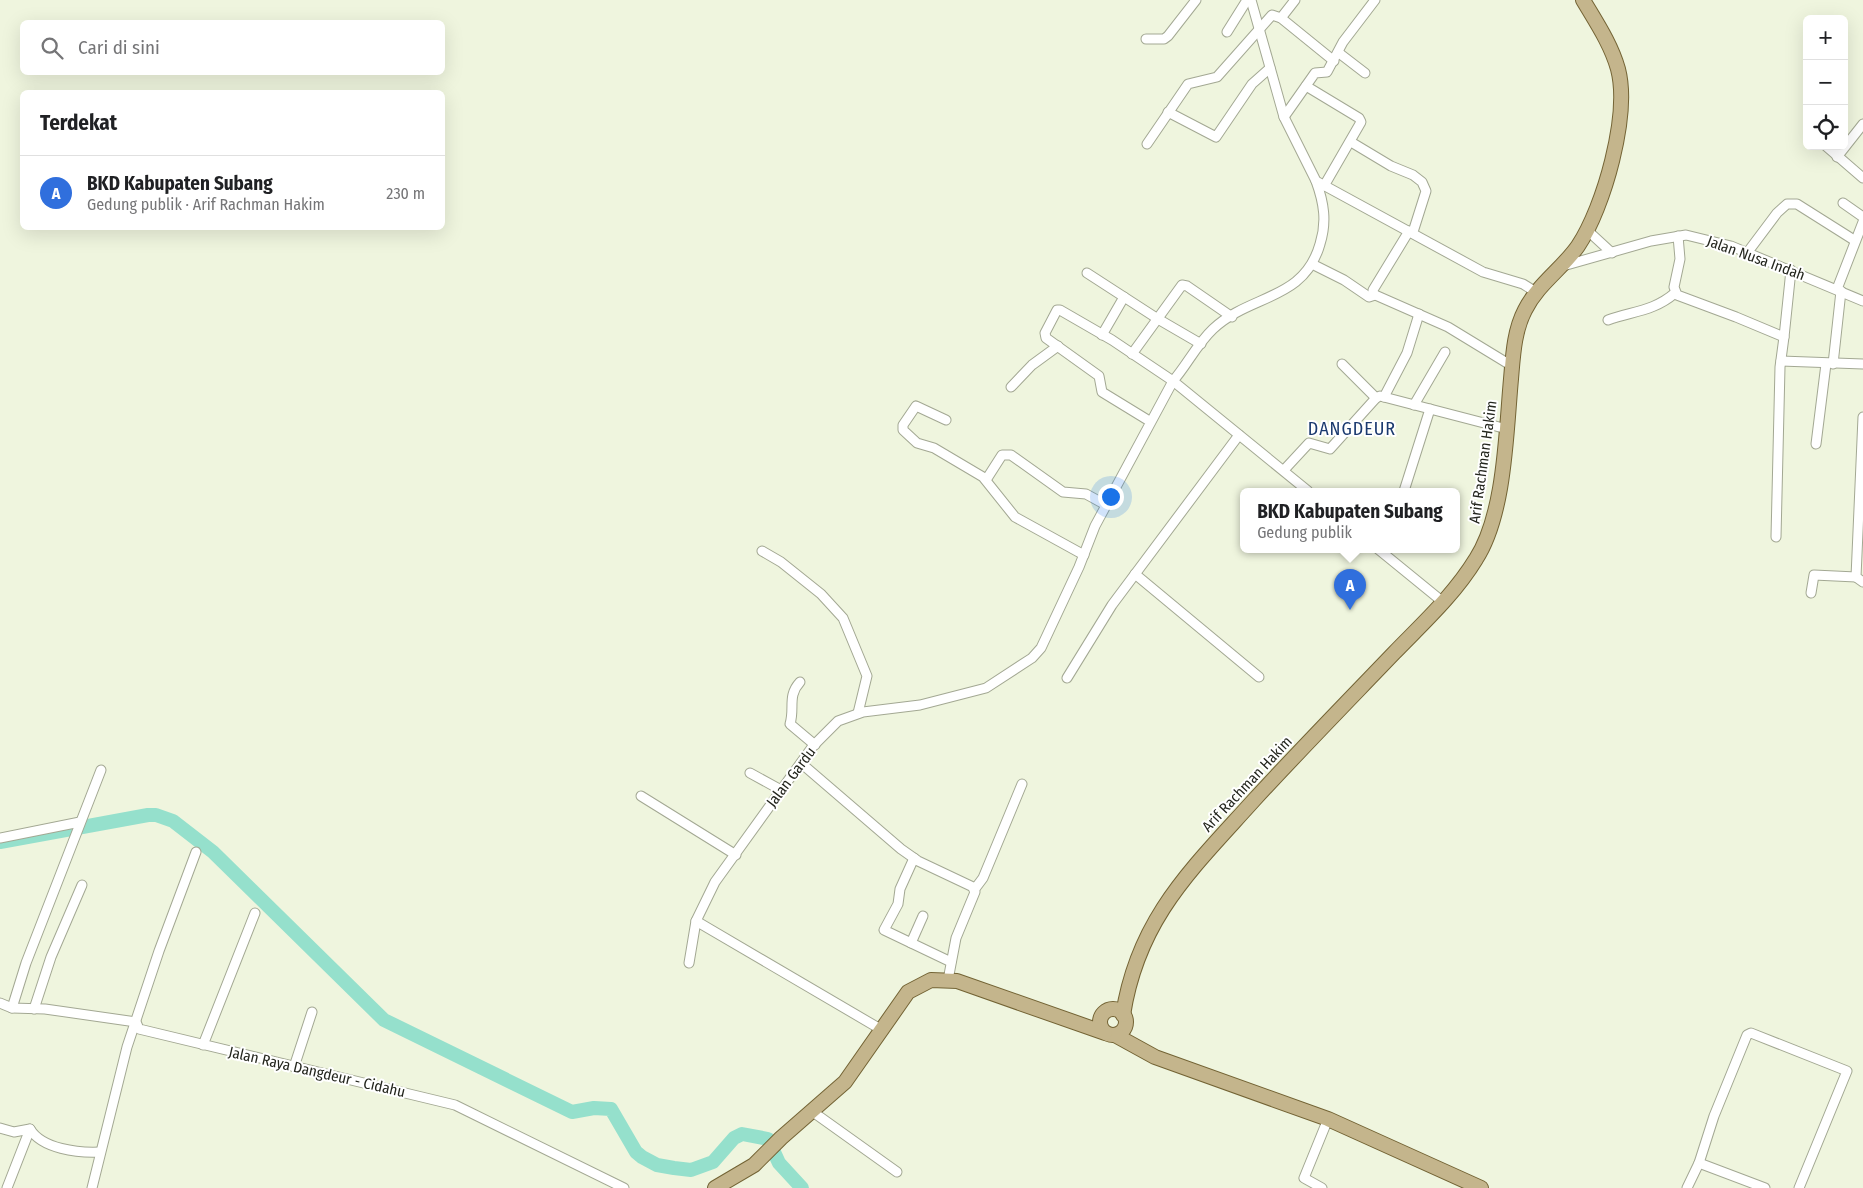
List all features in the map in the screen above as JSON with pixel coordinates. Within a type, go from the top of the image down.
[{"type":"main road","name":"Arif Rachman Hakim","points":[[1120,1016],[1148,937],[1163,908],[1196,862],[1302,748],[1443,602],[1476,560],[1489,534],[1494,514],[1507,429],[1516,334],[1524,310],[1536,292],[1576,249],[1587,230],[1601,200],[1617,135],[1620,92],[1619,73],[1613,53],[1583,0]]},
{"type":"main road","points":[[715,1188],[754,1165],[781,1138],[846,1082],[908,992],[931,980],[957,981],[1080,1024],[1106,1030],[1122,1031],[1120,1016]]},
{"type":"main road","points":[[1106,1030],[1103,1013],[1120,1016],[1140,1049]]},
{"type":"main road","points":[[1106,1030],[1155,1057],[1328,1119],[1481,1188]]},
{"type":"street","points":[[1146,39],[1161,39],[1168,36],[1196,0]]},
{"type":"street","points":[[1227,32],[1247,0]]},
{"type":"street","points":[[1251,0],[1284,117],[1319,185],[1411,232],[1483,272],[1523,284],[1536,292]]},
{"type":"street","points":[[1281,18],[1295,0]]},
{"type":"street","points":[[1284,117],[1315,73],[1327,72],[1337,57],[1343,42],[1375,0]]},
{"type":"street","points":[[1147,144],[1188,84],[1217,77],[1272,15],[1281,18],[1337,57],[1365,73]]},
{"type":"street","points":[[1168,112],[1216,137],[1252,84],[1270,68]]},
{"type":"street","points":[[1306,86],[1359,118],[1360,125],[1351,142],[1319,185]]},
{"type":"street","points":[[1837,157],[1863,124]]},
{"type":"street","points":[[1351,142],[1391,166],[1413,175],[1422,182],[1426,191],[1411,232],[1373,290],[1375,295]]},
{"type":"street","points":[[1830,150],[1863,178]]},
{"type":"street","name":"Jalan Gardu","points":[[689,963],[696,920],[715,882],[801,763],[838,721],[858,713],[920,705],[994,684],[1037,653],[1106,505],[1151,422],[1201,344],[1214,328],[1248,306],[1292,287],[1301,280],[1312,264],[1323,236],[1324,202],[1319,185]]},
{"type":"street","points":[[1843,203],[1863,217]]},
{"type":"street","points":[[1747,253],[1777,213],[1787,204],[1798,204],[1854,240]]},
{"type":"street","points":[[1816,444],[1830,364],[1839,290],[1854,240],[1863,222]]},
{"type":"street","points":[[1587,230],[1612,253]]},
{"type":"street","points":[[1678,236],[1680,259],[1674,287],[1675,293],[1682,298],[1736,316],[1784,337]]},
{"type":"street","name":"Jalan Nusa Indah","points":[[1560,267],[1650,241],[1678,236],[1710,240],[1791,270],[1863,300]]},
{"type":"street","points":[[1312,264],[1344,280],[1369,297],[1375,295],[1452,329],[1512,366]]},
{"type":"street","points":[[1776,537],[1781,361],[1791,270]]},
{"type":"street","points":[[1087,273],[1158,319],[1201,344]]},
{"type":"street","points":[[1132,354],[1180,287],[1184,285],[1232,317]]},
{"type":"street","points":[[1608,320],[1662,304],[1675,293]]},
{"type":"street","points":[[1102,335],[1124,297]]},
{"type":"street","points":[[1151,422],[1102,392],[1099,376],[1044,335],[1058,310],[1102,335],[1177,384],[1305,488]]},
{"type":"street","points":[[1284,470],[1309,443],[1330,450],[1380,397],[1407,352],[1419,314]]},
{"type":"street","points":[[1011,388],[1032,365],[1058,346]]},
{"type":"street","points":[[1414,405],[1446,352]]},
{"type":"street","points":[[1781,361],[1863,364]]},
{"type":"street","points":[[1342,364],[1380,397],[1507,429]]},
{"type":"street","points":[[946,420],[916,406],[903,425],[903,430],[914,442],[934,448],[986,480],[1015,517],[1084,555]]},
{"type":"street","points":[[1405,488],[1430,409]]},
{"type":"street","points":[[1811,592],[1814,575],[1860,580],[1863,417]]},
{"type":"street","points":[[1067,678],[1108,612],[1239,435]]},
{"type":"street","points":[[986,480],[1002,455],[1011,456],[1063,492],[1086,494],[1106,505]]},
{"type":"street","points":[[762,550],[782,562],[821,594],[842,618],[867,676],[858,713]]},
{"type":"street","points":[[1384,553],[1443,602]]},
{"type":"street","points":[[1135,574],[1259,677]]},
{"type":"street","points":[[800,682],[790,700],[793,715],[790,724],[815,745]]},
{"type":"street","points":[[801,763],[914,858],[970,885],[974,890]]},
{"type":"street","points":[[12,1008],[26,963],[101,770]]},
{"type":"street","points":[[750,773],[781,790]]},
{"type":"street","points":[[948,980],[956,938],[974,890],[983,878],[1022,784]]},
{"type":"street","points":[[641,796],[736,855]]},
{"type":"street","points":[[0,838],[80,823]]},
{"type":"street","points":[[92,1188],[127,1047],[159,951],[196,852]]},
{"type":"street","points":[[914,858],[900,890],[898,904],[884,928],[886,932],[951,962]]},
{"type":"street","points":[[34,1009],[51,957],[82,885]]},
{"type":"street","points":[[203,1045],[255,913]]},
{"type":"street","points":[[912,943],[923,916]]},
{"type":"street","points":[[696,920],[882,1030]]},
{"type":"street","name":"Jalan Raya Dangdeur - Cidahu","points":[[0,1003],[12,1008],[136,1022],[139,1029],[466,1109],[624,1188]]},
{"type":"street","points":[[294,1067],[312,1012]]},
{"type":"street","points":[[1687,1188],[1699,1163],[1714,1116],[1747,1036],[1750,1033],[1847,1071],[1799,1188]]},
{"type":"street","points":[[813,1112],[896,1172]]},
{"type":"street","points":[[1322,1188],[1304,1178],[1328,1119]]},
{"type":"street","points":[[0,1128],[14,1132],[30,1129]]},
{"type":"street","points":[[30,1129],[36,1138],[78,1153],[100,1152]]},
{"type":"street","points":[[8,1188],[30,1129]]},
{"type":"street","points":[[1699,1163],[1765,1188]]},
{"type":"waterway","points":[[0,842],[148,815],[156,815],[173,821],[213,852],[384,1020],[572,1112],[594,1108],[611,1109],[636,1152],[657,1165],[691,1170],[713,1162],[734,1138],[742,1134],[768,1139],[779,1163],[802,1188]]},
{"type":"place","name":"BKD Kabupaten Subang","points":[[1350,610]]},
{"type":"district","name":"DANGDEUR","points":[[1352,429]]}]
